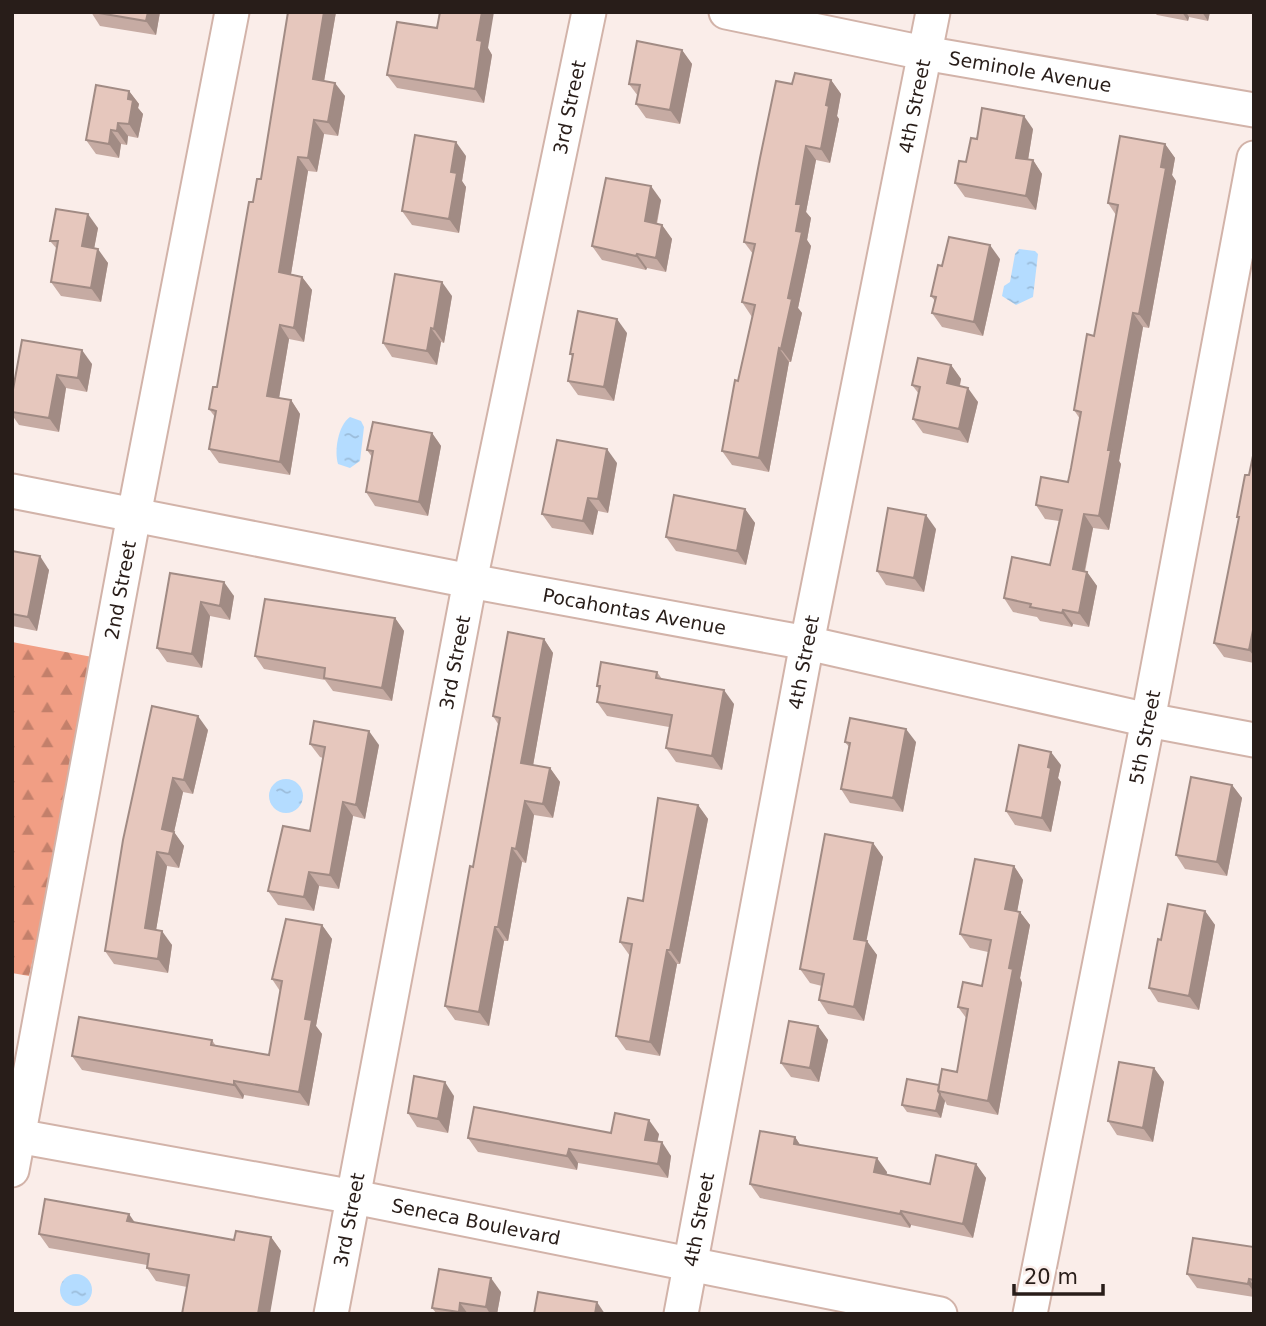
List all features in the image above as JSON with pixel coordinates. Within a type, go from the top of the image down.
[{"type":"street","name":"2nd Street","points":[[12,1170],[16,1136],[232,12]]},
{"type":"street","name":"3rd Street","points":[[331,1314],[470,581],[589,12]]},
{"type":"street","name":"Seminole Avenue","points":[[726,12],[924,53],[1254,110]]},
{"type":"street","name":"4th Street","points":[[681,1314],[807,643],[933,12]]},
{"type":"street","name":"5th Street","points":[[1030,1314],[1254,158]]},
{"type":"street","name":"Pocahontas Avenue","points":[[12,491],[470,581],[807,643],[1147,720],[1254,740]]},
{"type":"street","name":"Seneca Boulevard","points":[[16,1136],[354,1198],[940,1314]]},
{"type":"green space","points":[[12,642],[103,659],[29,976],[12,973]]},
{"type":"water","points":[[1019,249],[1035,251],[1038,254],[1033,297],[1016,305],[1002,296],[1004,286],[1010,282],[1015,254]]},
{"type":"water","points":[[350,417],[361,421],[364,427],[360,461],[350,468],[338,464],[336,452],[342,426]]},
{"type":"water","points":[[286,779],[298,784],[303,796],[298,808],[286,813],[274,808],[269,796],[274,784]]},
{"type":"water","points":[[76,1274],[88,1278],[92,1290],[88,1302],[76,1306],[64,1302],[60,1290],[64,1278]]},
{"type":"building","points":[[93,12],[148,12],[146,21]]},
{"type":"building","points":[[288,12],[324,12],[313,79],[335,83],[328,122],[314,120],[308,158],[298,157],[279,272],[302,277],[294,328],[280,325],[267,396],[291,400],[280,462],[209,449],[216,411],[209,409],[213,387],[217,387],[249,202],[253,202],[257,179],[261,179]]},
{"type":"building","points":[[440,12],[482,12],[477,40],[482,41],[475,89],[387,75],[397,22],[437,28]]},
{"type":"building","points":[[637,41],[682,50],[670,110],[636,104],[640,85],[629,84]]},
{"type":"building","points":[[795,73],[831,80],[826,105],[829,106],[821,149],[806,146],[796,204],[801,204],[796,231],[802,232],[788,298],[792,299],[781,349],[779,348],[759,458],[722,451],[735,380],[738,381],[755,305],[742,302],[755,244],[744,242],[760,158],[776,81],[792,84]]},
{"type":"building","points":[[96,85],[129,91],[128,99],[133,100],[129,124],[118,123],[117,131],[111,130],[109,144],[86,140]]},
{"type":"building","points":[[982,108],[1024,116],[1016,158],[1033,160],[1026,196],[955,183],[959,161],[966,162],[971,138],[977,139]]},
{"type":"building","points":[[415,135],[456,142],[451,172],[457,173],[449,219],[402,211]]},
{"type":"building","points":[[1120,136],[1165,144],[1161,167],[1166,168],[1139,314],[1133,313],[1099,516],[1084,514],[1073,569],[1087,572],[1079,613],[1063,610],[1062,613],[1030,607],[1031,604],[1004,598],[1012,557],[1050,565],[1062,510],[1036,505],[1041,477],[1068,482],[1081,412],[1074,410],[1087,334],[1094,336],[1118,205],[1108,203]]},
{"type":"building","points":[[606,178],[651,186],[645,221],[662,225],[656,258],[592,246]]},
{"type":"building","points":[[56,209],[88,214],[82,246],[98,249],[91,288],[51,282],[58,241],[50,241]]},
{"type":"building","points":[[949,237],[990,245],[974,322],[932,313],[936,297],[931,296],[938,265],[942,266]]},
{"type":"building","points":[[395,274],[442,282],[434,329],[431,328],[427,351],[383,343]]},
{"type":"building","points":[[578,311],[617,319],[604,387],[568,381]]},
{"type":"building","points":[[22,340],[82,350],[78,378],[57,375],[49,418],[12,412],[12,395]]},
{"type":"building","points":[[918,358],[951,365],[947,383],[968,388],[959,429],[913,419],[920,387],[912,385]]},
{"type":"building","points":[[373,422],[432,433],[419,502],[366,492],[373,451],[367,450]]},
{"type":"building","points":[[557,440],[607,449],[598,499],[588,498],[583,521],[542,514]]},
{"type":"building","points":[[1254,451],[1254,625],[1249,650],[1214,643],[1245,475],[1249,475]]},
{"type":"building","points":[[674,495],[745,509],[737,551],[666,537]]},
{"type":"building","points":[[888,508],[926,515],[914,578],[877,571]]},
{"type":"building","points":[[12,551],[40,556],[28,617],[12,614]]},
{"type":"building","points":[[170,573],[224,582],[220,606],[201,602],[192,654],[157,648]]},
{"type":"building","points":[[265,599],[395,618],[382,688],[324,678],[325,668],[255,656]]},
{"type":"building","points":[[508,632],[544,639],[521,763],[550,768],[543,804],[525,801],[516,849],[512,848],[479,1012],[445,1006],[500,718],[493,716]]},
{"type":"building","points":[[601,662],[657,672],[656,678],[724,690],[712,756],[666,748],[672,715],[597,702]]},
{"type":"building","points":[[152,706],[198,716],[184,780],[173,778],[162,829],[174,832],[169,854],[157,852],[145,928],[162,931],[158,959],[105,951],[123,840]]},
{"type":"building","points":[[850,718],[906,729],[893,798],[841,789],[850,743],[845,742]]},
{"type":"building","points":[[314,721],[369,731],[356,805],[343,802],[330,875],[309,872],[304,897],[268,891],[283,826],[310,831],[325,747],[310,744]]},
{"type":"building","points":[[1019,745],[1051,752],[1048,767],[1051,768],[1042,818],[1006,811]]},
{"type":"building","points":[[1191,777],[1232,785],[1217,862],[1176,855]]},
{"type":"building","points":[[658,798],[698,805],[650,1042],[616,1036],[632,944],[620,942],[628,898],[643,901]]},
{"type":"building","points":[[825,834],[873,843],[854,939],[867,941],[854,1007],[819,1000],[824,974],[800,969]]},
{"type":"building","points":[[975,859],[1014,866],[1005,909],[1020,912],[1009,968],[1013,969],[988,1101],[938,1091],[942,1069],[957,1072],[968,1009],[958,1007],[963,982],[982,986],[991,940],[960,934]]},
{"type":"building","points":[[1168,904],[1205,911],[1189,996],[1149,988]]},
{"type":"building","points":[[286,919],[322,925],[305,1019],[312,1020],[299,1092],[234,1081],[234,1085],[72,1056],[79,1017],[212,1040],[211,1045],[269,1055],[282,981],[272,979]]},
{"type":"building","points":[[789,1021],[818,1026],[810,1068],[781,1063]]},
{"type":"building","points":[[1119,1062],[1154,1068],[1143,1128],[1108,1121]]},
{"type":"building","points":[[414,1076],[445,1082],[438,1119],[408,1113]]},
{"type":"building","points":[[907,1079],[939,1085],[936,1111],[902,1105]]},
{"type":"building","points":[[474,1107],[611,1133],[615,1113],[649,1120],[645,1140],[662,1142],[658,1164],[569,1149],[567,1156],[468,1138]]},
{"type":"building","points":[[760,1131],[795,1137],[794,1144],[877,1158],[874,1172],[930,1184],[936,1155],[976,1164],[963,1224],[750,1184]]},
{"type":"building","points":[[45,1199],[129,1214],[127,1221],[234,1240],[236,1231],[271,1237],[258,1314],[182,1314],[189,1275],[147,1268],[149,1254],[39,1234]]},
{"type":"building","points":[[1193,1238],[1254,1247],[1254,1280],[1249,1279],[1248,1284],[1187,1274]]},
{"type":"building","points":[[439,1269],[491,1278],[486,1307],[460,1303],[459,1312],[432,1308]]},
{"type":"building","points":[[538,1292],[597,1302],[595,1314],[534,1314]]}]
